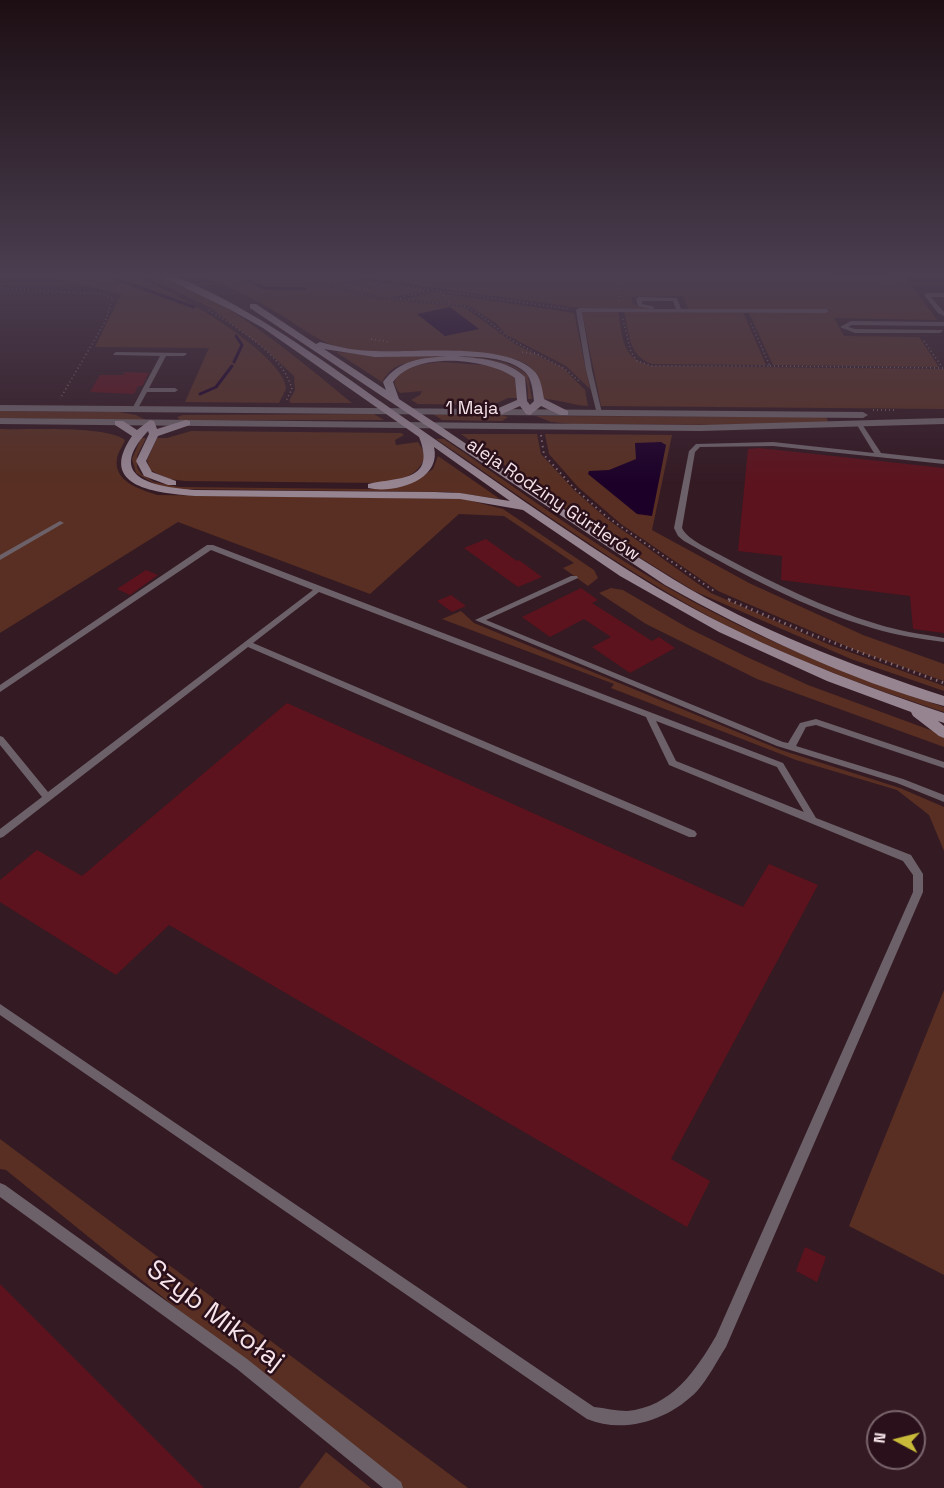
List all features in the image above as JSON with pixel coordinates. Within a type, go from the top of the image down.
[{"type":"main road","name":"aleja Rodziny Gürtlerów","points":[[289,344],[630,576],[709,621],[788,660],[908,706],[944,717]]},
{"type":"main road","name":"aleja Rodziny Gürtlerów","points":[[312,344],[638,563],[722,612],[852,670],[944,701]]},
{"type":"main road","points":[[318,344],[372,354],[468,354],[508,360],[528,370],[534,379],[538,401],[530,412],[522,401],[520,377],[507,367],[485,362],[444,360],[417,362],[393,373],[388,382],[395,400]]},
{"type":"main road","points":[[498,412],[522,401]]},
{"type":"main road","points":[[538,401],[564,413]]},
{"type":"main road","points":[[118,423],[137,434]]},
{"type":"main road","points":[[186,423],[137,434],[128,455],[126,467],[133,478],[155,488],[195,493],[460,496],[531,508]]},
{"type":"main road","points":[[152,429],[141,461],[148,474],[163,481],[191,485],[380,486],[407,480],[428,469],[432,461],[431,450],[422,435]]},
{"type":"main road","points":[[908,706],[944,733]]},
{"type":"street","name":"1 Maja","points":[[0,408],[944,416]]},
{"type":"street","points":[[135,409],[146,414],[152,429]]},
{"type":"street","points":[[152,429],[165,415],[183,410]]},
{"type":"street","points":[[500,426],[526,418],[530,412],[538,420],[559,426]]},
{"type":"street","points":[[0,421],[118,423],[152,429]]},
{"type":"street","name":"1 Maja","points":[[186,423],[748,428],[944,421]]},
{"type":"lane","points":[[585,344],[599,413]]},
{"type":"lane","points":[[116,354],[184,354]]},
{"type":"lane","points":[[135,409],[164,354]]},
{"type":"lane","points":[[145,390],[175,390]]},
{"type":"lane","points":[[860,425],[879,455]]},
{"type":"lane","points":[[944,462],[773,444],[698,445],[692,452],[678,528],[687,539],[751,575],[843,616],[895,633],[944,640]]},
{"type":"lane","points":[[0,558],[60,523]]},
{"type":"lane","points":[[0,689],[210,548],[780,765],[813,820]]},
{"type":"lane","points":[[574,578],[479,620],[790,747],[900,781],[944,799]]},
{"type":"lane","points":[[0,834],[318,589]]},
{"type":"lane","points":[[247,644],[692,834]]},
{"type":"lane","points":[[0,1009],[592,1414],[629,1418],[667,1407],[700,1377],[752,1272],[918,892],[918,874],[907,858],[672,763],[650,717]]},
{"type":"lane","points":[[790,747],[802,725],[816,722],[944,765]]},
{"type":"lane","points":[[0,738],[48,798]]},
{"type":"lane","name":"Szyb Mikołaj","points":[[0,1189],[242,1364],[395,1488]]},
{"type":"path","points":[[55,409],[92,344]]},
{"type":"path","points":[[256,344],[289,375],[292,389],[283,405]]},
{"type":"path","points":[[519,344],[565,368],[582,384]]},
{"type":"path","points":[[629,344],[637,361],[652,366],[943,368]]},
{"type":"path","points":[[761,344],[770,366]]},
{"type":"path","points":[[927,344],[943,368]]},
{"type":"path","points":[[540,433],[544,454],[574,488],[607,517],[716,592]]},
{"type":"path","points":[[725,597],[820,639],[944,683]]},
{"type":"shaded area","points":[[96,344],[251,344],[281,375],[286,389],[279,403],[185,402],[209,348],[95,347]]},
{"type":"shaded area","points":[[259,344],[279,344],[352,403],[291,403],[289,401],[295,390],[294,376]]},
{"type":"shaded area","points":[[332,344],[516,344],[563,368],[585,390],[588,406],[543,399],[536,373],[529,366],[515,359],[471,352],[371,351],[342,348]]},
{"type":"shaded area","points":[[525,344],[581,344],[590,389],[566,366]]},
{"type":"shaded area","points":[[589,344],[625,344],[634,358],[651,366],[944,369],[944,409],[601,406]]},
{"type":"shaded area","points":[[632,344],[757,344],[766,365],[652,364],[638,356]]},
{"type":"shaded area","points":[[764,344],[924,344],[939,367],[773,365]]},
{"type":"shaded area","points":[[336,352],[378,356],[458,356],[500,361],[516,367],[528,376],[532,399],[528,399],[524,376],[515,368],[501,363],[464,358],[410,362],[393,369],[382,382]]},
{"type":"shaded area","points":[[441,362],[495,366],[515,377],[517,398],[508,398],[493,405],[418,404],[411,400],[420,395],[422,391],[400,393],[395,385],[400,373],[407,369]]},
{"type":"shaded area","points":[[0,411],[119,412],[136,415],[146,420],[0,418]]},
{"type":"shaded area","points":[[374,414],[384,420],[180,420],[177,417],[183,415]]},
{"type":"shaded area","points":[[433,414],[508,417],[502,421],[442,420]]},
{"type":"shaded area","points":[[536,416],[826,417],[829,423],[572,424],[551,422]]},
{"type":"shaded area","points":[[0,429],[84,430],[116,435],[125,440],[117,458],[119,473],[123,479],[157,495],[464,499],[503,509],[594,570],[598,578],[588,586],[563,568],[574,563],[504,516],[459,514],[370,594],[178,522],[0,633]]},
{"type":"shaded area","points":[[191,431],[401,433],[404,435],[395,440],[396,445],[418,442],[426,455],[414,473],[381,483],[185,481],[169,479],[150,470],[147,460],[157,438],[167,438]]},
{"type":"shaded area","points":[[461,434],[537,434],[541,454],[574,490],[607,519],[711,593],[830,645],[944,686],[944,691],[851,659],[694,591],[594,529]]},
{"type":"shaded area","points":[[545,434],[672,435],[652,530],[749,583],[863,635],[944,664],[944,681],[860,652],[718,591],[621,524],[578,487],[549,454]]},
{"type":"shaded area","points":[[141,438],[146,438],[137,456],[137,467],[141,474],[154,482],[179,487],[380,489],[417,480],[433,469],[438,456],[500,499],[450,492],[174,489],[157,485],[136,473],[132,459]]},
{"type":"shaded area","points":[[436,439],[444,439],[595,542],[688,599],[750,631],[814,659],[944,707],[944,712],[873,688],[803,660],[701,612],[609,556]]},
{"type":"shaded area","points":[[661,442],[666,445],[652,516],[637,514],[588,474],[589,471],[609,470],[636,459],[635,443]]},
{"type":"shaded area","points":[[611,588],[623,590],[688,628],[808,685],[933,731],[944,737],[944,747],[757,679],[646,624],[599,593]]},
{"type":"shaded area","points":[[461,611],[474,623],[781,750],[900,788],[944,807],[944,851],[929,815],[897,790],[796,760],[611,688],[614,684],[442,619]]},
{"type":"shaded area","points":[[944,990],[944,1275],[849,1226]]},
{"type":"shaded area","points":[[0,1139],[468,1488],[398,1488],[6,1170],[0,1169]]},
{"type":"shaded area","points":[[326,1452],[371,1488],[299,1488]]},
{"type":"building","points":[[125,372],[149,373],[142,386],[138,386],[134,394],[90,392],[100,375],[123,375]]},
{"type":"building","points":[[759,448],[944,468],[944,633],[913,629],[910,596],[781,580],[782,556],[738,551],[748,449]]},
{"type":"building","points":[[486,539],[542,577],[518,587],[464,548]]},
{"type":"building","points":[[146,570],[158,575],[130,595],[117,589]]},
{"type":"building","points":[[581,588],[598,600],[592,603],[652,641],[659,637],[675,648],[630,673],[592,647],[611,637],[584,619],[550,637],[522,617]]},
{"type":"building","points":[[451,595],[466,606],[452,612],[437,601]]},
{"type":"building","points":[[287,703],[743,907],[769,864],[818,885],[671,1159],[710,1181],[687,1227],[169,925],[116,975],[0,902],[0,880],[37,850],[82,876]]},
{"type":"building","points":[[805,1247],[826,1257],[817,1282],[796,1271]]},
{"type":"building","points":[[0,1284],[204,1488],[0,1488]]},
{"type":"waterway","points":[[234,362],[242,344]]},
{"type":"waterway","points":[[200,394],[216,387],[232,366]]}]
